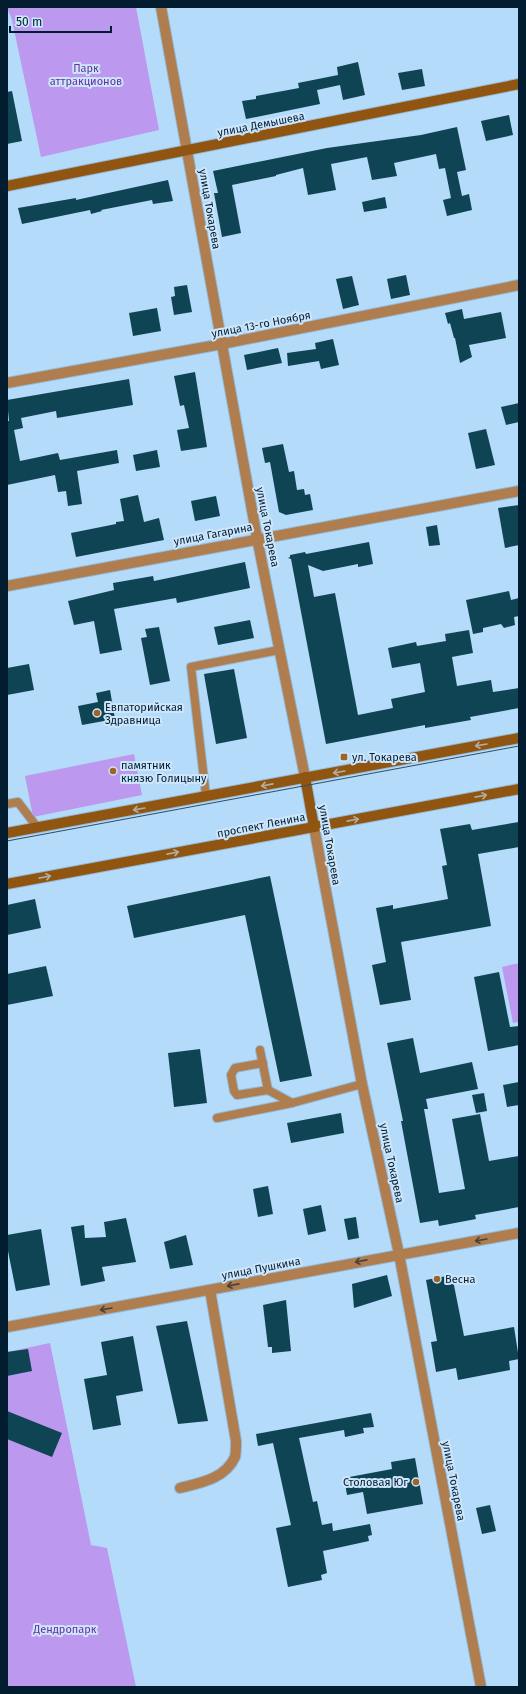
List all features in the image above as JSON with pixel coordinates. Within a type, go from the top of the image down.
[{"type":"street","name":"улица Токарева","points":[[161,7],[257,538],[305,777],[362,1084],[400,1254],[481,1687]]},
{"type":"street","name":"улица Демышева","points":[[7,186],[519,84]]},
{"type":"street","name":"улица 13-го Ноября","points":[[7,384],[222,344],[519,285]]},
{"type":"street","name":"улица Гагарина","points":[[7,586],[257,538],[519,491]]},
{"type":"street","points":[[7,833],[519,738]]},
{"type":"street","name":"проспект Ленина","points":[[7,884],[519,789]]},
{"type":"street","name":"улица Пушкина","points":[[7,1327],[519,1233]]},
{"type":"street","points":[[180,1488],[205,1482],[222,1473],[235,1457],[236,1441],[210,1290]]},
{"type":"lane","points":[[206,796],[191,667],[279,650]]},
{"type":"lane","points":[[7,804],[18,802],[37,827]]},
{"type":"lane","points":[[260,1050],[268,1090]]},
{"type":"lane","points":[[263,1063],[235,1068],[231,1075],[234,1091],[237,1095],[242,1095],[268,1090],[292,1103]]},
{"type":"lane","points":[[217,1118],[292,1103],[362,1084]]},
{"type":"green space","name":"Парк аттракционов","points":[[7,7],[136,7],[159,130],[41,157],[12,20]]},
{"type":"green space","points":[[134,754],[142,795],[33,817],[25,776]]},
{"type":"green space","points":[[519,963],[519,1022],[513,1023],[502,967]]},
{"type":"green space","name":"Дендропарк","points":[[50,1343],[91,1545],[107,1548],[136,1687],[7,1687],[7,1352]]},
{"type":"building","points":[[358,62],[365,95],[343,100],[340,85],[317,90],[320,104],[246,119],[242,101],[256,99],[256,96],[299,88],[298,83],[338,75],[337,67]]},
{"type":"building","points":[[422,69],[425,86],[402,90],[398,73]]},
{"type":"building","points":[[12,91],[22,141],[7,144],[7,92]]},
{"type":"building","points":[[509,115],[513,135],[486,141],[481,121]]},
{"type":"building","points":[[457,127],[466,170],[457,172],[462,196],[469,194],[472,210],[447,216],[443,200],[451,198],[445,168],[439,169],[436,154],[394,163],[397,176],[372,180],[367,157],[331,164],[336,190],[308,195],[303,168],[276,176],[232,185],[241,233],[222,237],[214,193],[218,193],[213,171],[327,148],[421,135]]},
{"type":"building","points":[[168,180],[173,201],[153,204],[152,200],[101,210],[102,211],[91,214],[90,210],[22,224],[18,208],[76,198],[76,200]]},
{"type":"building","points":[[385,197],[387,208],[364,212],[362,202]]},
{"type":"building","points":[[406,275],[410,295],[391,299],[387,279]]},
{"type":"building","points":[[352,276],[359,305],[343,309],[336,279]]},
{"type":"building","points":[[187,285],[192,312],[174,315],[171,297],[175,296],[174,287]]},
{"type":"building","points":[[157,308],[161,331],[133,336],[129,313]]},
{"type":"building","points":[[462,309],[464,319],[501,312],[506,338],[469,345],[472,357],[460,363],[455,338],[450,323],[448,324],[445,313]]},
{"type":"building","points":[[333,339],[339,365],[321,369],[319,361],[288,366],[287,353],[316,349],[315,343]]},
{"type":"building","points":[[278,348],[282,363],[247,370],[244,355]]},
{"type":"building","points":[[195,372],[207,447],[181,451],[177,430],[189,428],[184,405],[180,406],[174,376]]},
{"type":"building","points":[[129,379],[133,405],[57,418],[56,411],[21,418],[23,428],[14,430],[20,461],[58,453],[60,460],[117,450],[119,463],[77,471],[82,504],[68,506],[66,491],[58,492],[55,475],[7,485],[7,421],[9,421],[7,400]]},
{"type":"building","points":[[519,403],[519,422],[506,425],[501,407]]},
{"type":"building","points":[[486,429],[495,465],[476,469],[468,433]]},
{"type":"building","points":[[283,444],[289,472],[294,471],[297,490],[304,489],[305,495],[310,494],[313,510],[286,515],[279,512],[270,462],[265,463],[262,448]]},
{"type":"building","points":[[157,450],[160,467],[136,471],[133,455]]},
{"type":"building","points":[[138,495],[144,522],[159,518],[164,540],[76,557],[71,533],[124,521],[120,499]]},
{"type":"building","points":[[216,496],[220,516],[195,521],[191,501]]},
{"type":"building","points":[[519,505],[519,545],[505,548],[498,508]]},
{"type":"building","points":[[437,525],[440,545],[429,546],[426,527]]},
{"type":"building","points":[[369,542],[373,564],[358,567],[358,564],[323,571],[308,565],[314,597],[335,593],[358,715],[393,708],[391,699],[425,692],[420,663],[392,668],[388,648],[416,642],[417,646],[446,641],[445,634],[469,630],[473,653],[452,657],[457,686],[491,680],[493,692],[519,688],[519,708],[470,717],[471,720],[425,728],[425,725],[326,744],[291,559],[288,558],[290,555],[305,552],[306,554]]},
{"type":"building","points":[[245,562],[250,588],[177,603],[176,598],[114,609],[122,650],[100,654],[94,621],[74,625],[68,601],[114,590],[113,583],[153,576],[154,581]]},
{"type":"building","points":[[509,591],[511,600],[519,598],[519,616],[514,617],[515,625],[504,628],[501,624],[483,628],[483,632],[473,634],[466,600]]},
{"type":"building","points":[[250,620],[254,638],[218,645],[214,627]]},
{"type":"building","points":[[159,627],[170,681],[150,685],[141,638],[147,637],[145,629]]},
{"type":"building","points":[[29,664],[34,690],[7,695],[7,668]]},
{"type":"building","points":[[234,669],[247,738],[216,744],[204,674]]},
{"type":"building","name":"Евпаторийская Здравница","points":[[110,690],[115,719],[82,725],[78,706],[98,702],[96,693]]},
{"type":"building","points":[[519,822],[519,847],[478,854],[491,926],[401,942],[411,1000],[380,1005],[372,965],[386,962],[376,908],[393,905],[393,909],[448,899],[442,866],[447,865],[440,829],[470,824],[472,830]]},
{"type":"building","points":[[270,876],[312,1076],[280,1082],[245,915],[134,938],[127,906]]},
{"type":"building","points":[[35,899],[41,928],[7,935],[7,905]]},
{"type":"building","points":[[46,966],[53,996],[7,1005],[7,974]]},
{"type":"building","points":[[499,972],[510,1027],[519,1026],[519,1045],[488,1051],[474,977]]},
{"type":"building","points":[[413,1038],[420,1073],[472,1062],[478,1089],[426,1099],[428,1109],[424,1109],[439,1193],[465,1189],[452,1119],[480,1114],[489,1161],[519,1156],[519,1207],[475,1215],[476,1219],[439,1226],[438,1220],[420,1223],[401,1121],[403,1121],[387,1043]]},
{"type":"building","points":[[200,1049],[207,1103],[174,1107],[168,1053]]},
{"type":"building","points":[[519,1082],[519,1105],[507,1107],[503,1085]]},
{"type":"building","points":[[484,1093],[487,1111],[476,1113],[472,1095]]},
{"type":"building","points":[[341,1113],[344,1133],[291,1143],[287,1123]]},
{"type":"building","points":[[268,1186],[273,1214],[258,1217],[253,1189]]},
{"type":"building","points":[[321,1205],[326,1231],[308,1235],[303,1209]]},
{"type":"building","points":[[356,1217],[359,1238],[348,1240],[344,1219]]},
{"type":"building","points":[[126,1218],[136,1262],[102,1267],[105,1281],[81,1286],[71,1227],[84,1225],[85,1238],[106,1237],[104,1222]]},
{"type":"building","points":[[41,1229],[50,1285],[16,1291],[7,1246],[7,1235]]},
{"type":"building","points":[[186,1235],[193,1265],[170,1269],[164,1242]]},
{"type":"building","points":[[387,1275],[392,1296],[354,1308],[352,1284]]},
{"type":"building","points":[[452,1275],[464,1336],[514,1327],[519,1359],[509,1361],[510,1370],[458,1380],[456,1368],[436,1372],[431,1342],[437,1341],[426,1280]]},
{"type":"building","points":[[286,1300],[291,1351],[272,1353],[272,1347],[268,1347],[263,1305]]},
{"type":"building","points":[[187,1321],[208,1421],[178,1424],[156,1326]]},
{"type":"building","points":[[133,1336],[143,1391],[116,1396],[121,1425],[93,1430],[84,1379],[107,1375],[101,1342]]},
{"type":"building","points":[[28,1349],[32,1371],[7,1376],[7,1352]]},
{"type":"building","points":[[7,1411],[62,1433],[52,1457],[7,1439]]},
{"type":"building","points":[[371,1413],[374,1427],[363,1428],[364,1433],[345,1437],[344,1430],[299,1438],[313,1502],[317,1501],[322,1525],[332,1523],[333,1531],[370,1524],[372,1535],[368,1536],[369,1541],[323,1551],[327,1573],[321,1575],[322,1580],[288,1587],[276,1528],[291,1525],[273,1443],[258,1446],[256,1434]]},
{"type":"building","points":[[415,1458],[423,1504],[367,1514],[363,1492],[347,1495],[344,1478],[392,1469],[391,1462]]},
{"type":"building","points":[[490,1505],[496,1531],[482,1534],[476,1508]]},
{"type":"tram line","points":[[7,841],[519,746]]},
{"type":"place","name":"Евпаторийская Здравница","points":[[97,713]]},
{"type":"place","name":"ул. Токарева","points":[[344,757]]},
{"type":"place","name":"памятник князю Голицыну","points":[[113,771]]},
{"type":"place","name":"Весна","points":[[437,1279]]},
{"type":"place","name":"Столовая Юг","points":[[416,1482]]}]
